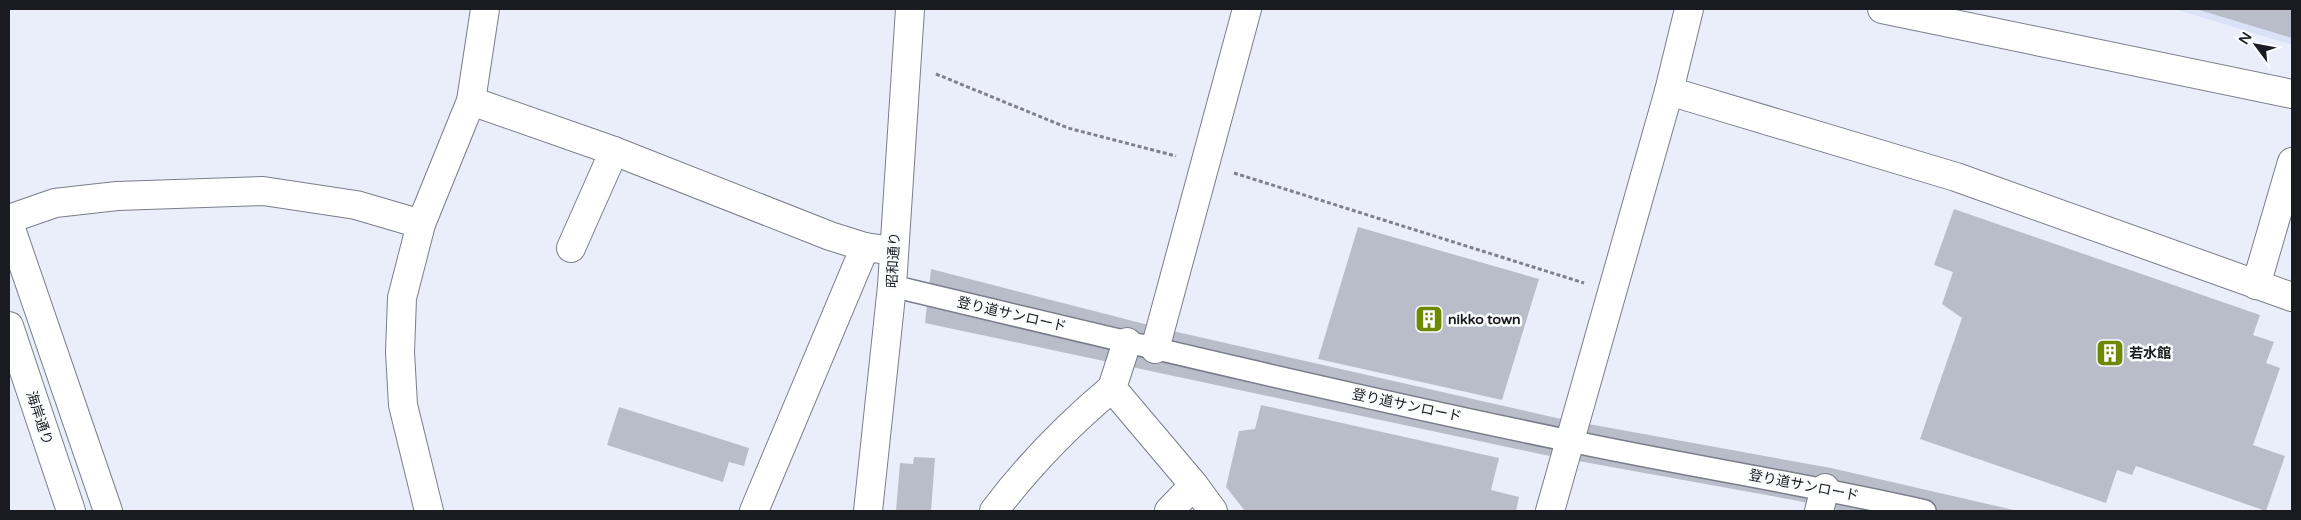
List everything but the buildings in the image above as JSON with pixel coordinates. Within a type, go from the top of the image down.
[{"type":"street","points":[[429,511],[403,406],[400,352],[402,298],[421,224],[471,101],[485,9]]},
{"type":"street","name":"昭和通り","points":[[868,511],[892,286],[910,9]]},
{"type":"street","points":[[1155,350],[1247,9]]},
{"type":"street","points":[[1550,511],[1669,91],[1689,9]]},
{"type":"street","points":[[1882,9],[2292,94]]},
{"type":"street","points":[[1669,91],[1956,177],[2292,297]]},
{"type":"street","points":[[471,101],[614,151],[864,247],[894,251]]},
{"type":"street","points":[[571,248],[614,151]]},
{"type":"street","points":[[2256,285],[2292,162]]},
{"type":"street","points":[[108,511],[9,221],[55,203],[190,192],[263,191],[356,205],[421,224]]},
{"type":"street","points":[[754,511],[864,247]]},
{"type":"street","name":"登り道サンロード","points":[[892,286],[1155,350],[1571,441],[1822,500],[1925,511]]},
{"type":"street","name":"海岸通り","points":[[9,326],[71,511]]},
{"type":"street","points":[[994,511],[1034,464],[1088,408],[1112,388],[1127,342]]},
{"type":"street","points":[[1112,388],[1194,485],[1213,511]]},
{"type":"street","points":[[1169,511],[1194,485]]},
{"type":"path","points":[[906,62],[1068,128],[1205,164],[1613,292]]},
{"type":"shaded area","points":[[2175,9],[2292,9],[2292,45]]},
{"type":"place","name":"nikko town","points":[[1429,319]]},
{"type":"place","name":"若水館","points":[[2110,353]]}]
